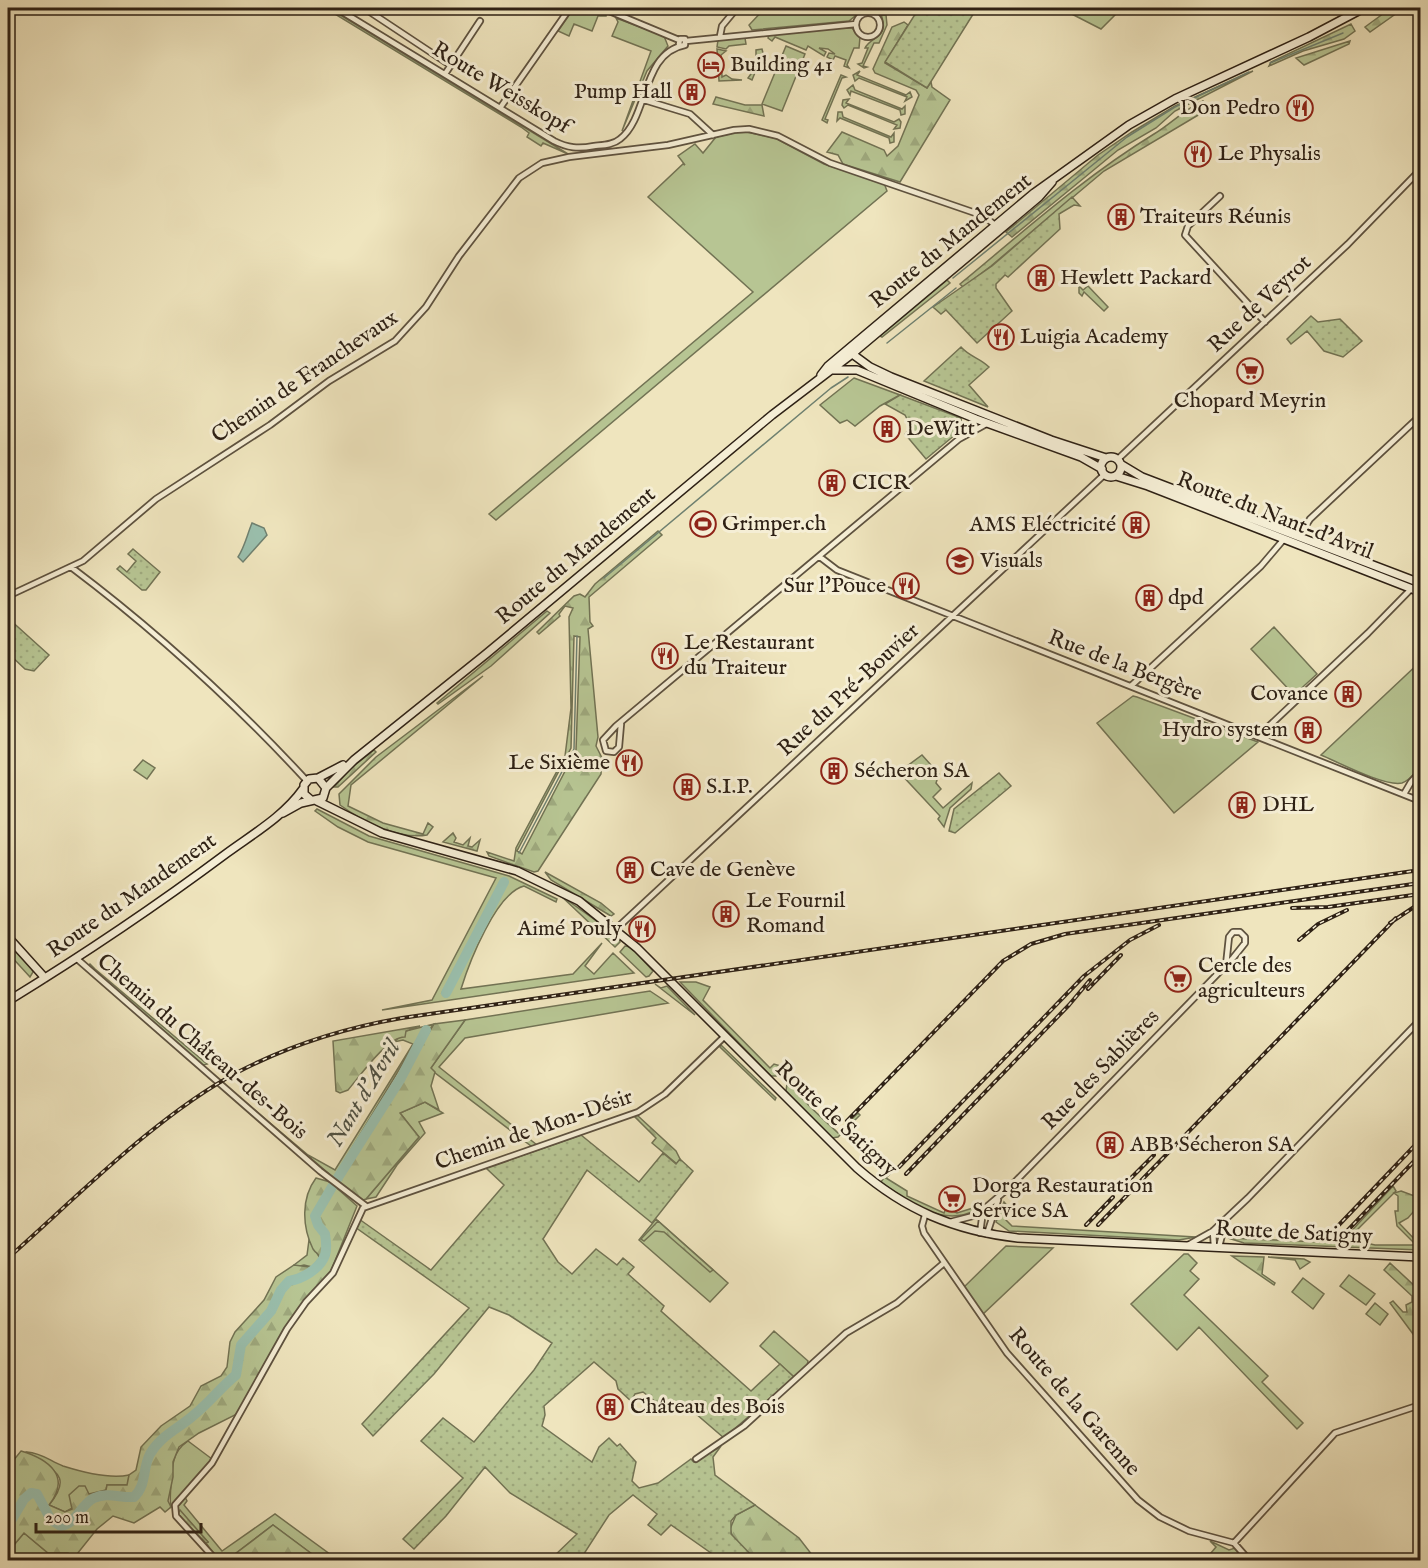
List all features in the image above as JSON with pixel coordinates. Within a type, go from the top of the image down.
[{"type":"main road","name":"Route du Mandement","points":[[820,377],[865,344],[997,229],[1034,193],[1114,135],[1155,109],[1309,37],[1364,8]]},
{"type":"main road","name":"Route du Mandement","points":[[8,1001],[76,958],[276,818],[314,801],[354,760],[486,654],[997,229]]},
{"type":"main road","points":[[862,362],[865,344]]},
{"type":"main road","points":[[848,355],[891,377],[1081,457],[1103,472],[1106,458]]},
{"type":"main road","points":[[848,355],[857,370]]},
{"type":"main road","points":[[831,371],[843,368],[857,370],[976,419],[991,420],[1120,462],[1116,476]]},
{"type":"main road","name":"Route du Nant-d'Avril","points":[[1120,462],[1142,477],[1420,584]]},
{"type":"main road","name":"Route du Nant-d'Avril","points":[[1103,472],[1148,486],[1420,592]]},
{"type":"main road","name":"Route du Mandement","points":[[276,818],[303,789],[307,781],[354,760]]},
{"type":"main road","name":"Route de Satigny","points":[[318,778],[338,811]]},
{"type":"main road","points":[[303,789],[314,801]]},
{"type":"main road","name":"Route de Satigny","points":[[314,801],[382,833],[471,857],[528,876],[579,901],[616,929],[857,1168],[895,1198],[925,1215],[983,1233],[1018,1238],[1420,1257]]},
{"type":"main road","points":[[8,937],[45,978]]},
{"type":"street","name":"Route Weisskopf","points":[[336,8],[554,141],[576,149],[611,144],[621,138],[628,130],[656,67],[679,42],[684,46],[686,41],[720,36],[856,24]]},
{"type":"street","points":[[364,8],[450,65]]},
{"type":"street","points":[[500,108],[570,8]]},
{"type":"street","points":[[602,8],[672,36],[679,42]]},
{"type":"street","points":[[720,36],[722,26],[737,8]]},
{"type":"street","points":[[874,14],[877,9]]},
{"type":"street","points":[[874,14],[880,23],[878,31],[872,35],[861,34],[856,24],[862,15],[874,14]]},
{"type":"street","points":[[445,74],[480,21]]},
{"type":"street","points":[[672,36],[672,50]]},
{"type":"street","points":[[641,99],[690,114],[713,135]]},
{"type":"street","name":"Chemin de Franchevaux","points":[[8,596],[71,567],[105,545],[156,499],[270,425],[328,381],[400,336],[426,308],[459,256],[519,178],[533,167],[559,158],[668,145],[745,129],[774,134],[830,163],[984,216],[997,229]]},
{"type":"street","name":"Rue de Veyrot","points":[[1120,462],[1367,226],[1420,170]]},
{"type":"street","points":[[1220,196],[1188,226],[1185,235],[1265,322]]},
{"type":"street","points":[[1299,536],[1310,519],[1420,416]]},
{"type":"street","points":[[964,436],[976,419]]},
{"type":"street","points":[[621,724],[619,747],[614,752],[606,751],[602,746],[604,737],[964,436],[991,420]]},
{"type":"street","name":"Rue du Pré-Bouvier","points":[[616,929],[1103,472]]},
{"type":"street","points":[[1131,686],[1261,566],[1284,539]]},
{"type":"street","name":"Rue de la Bergère","points":[[820,557],[837,570],[1420,801]]},
{"type":"street","points":[[71,567],[154,632],[236,709],[307,781]]},
{"type":"street","points":[[1261,737],[1268,727],[1376,626],[1411,589]]},
{"type":"street","points":[[1404,794],[1420,772]]},
{"type":"street","name":"Rue des Sablières","points":[[945,1223],[963,1220],[983,1211],[999,1197],[1226,965],[1245,944],[1245,937],[1240,932],[1233,932],[1228,937],[1226,965]]},
{"type":"street","name":"Chemin du Château-des-Bois","points":[[76,958],[320,1171],[366,1206]]},
{"type":"street","points":[[1185,1246],[1213,1231],[1226,1219],[1420,1020]]},
{"type":"street","name":"Chemin de Mon-Désir","points":[[366,1206],[638,1112],[665,1094],[725,1036]]},
{"type":"street","name":"Rue des Sablières","points":[[983,1233],[999,1197]]},
{"type":"street","points":[[216,1560],[176,1516],[175,1505],[212,1463],[288,1329],[336,1267],[359,1212],[366,1206]]},
{"type":"street","points":[[983,1211],[983,1233]]},
{"type":"street","name":"Route de la Garenne","points":[[925,1215],[922,1226],[924,1233],[1007,1353],[1138,1500],[1160,1517],[1189,1531],[1234,1543]]},
{"type":"street","points":[[1217,1247],[1226,1219]]},
{"type":"street","points":[[1213,1231],[1217,1247]]},
{"type":"street","points":[[696,1459],[744,1426],[846,1333],[897,1303],[944,1263]]},
{"type":"street","points":[[1249,1560],[1234,1543],[1335,1432],[1420,1405]]},
{"type":"green space","points":[[325,8],[329,8],[568,154],[543,143],[541,146],[527,137],[529,133],[521,127]]},
{"type":"green space","points":[[574,8],[593,8],[606,13],[606,16],[598,16],[592,31],[574,24],[569,36],[558,31]]},
{"type":"green space","points":[[765,8],[772,10],[775,8],[873,8],[860,12],[849,21],[752,30],[749,25]]},
{"type":"green space","points":[[919,8],[977,8],[927,88],[885,62]]},
{"type":"green space","points":[[1060,8],[1122,8],[1101,29]]},
{"type":"green space","points":[[1391,8],[1404,8],[1370,32],[1365,27]]},
{"type":"green space","points":[[881,9],[882,15],[886,15],[887,25],[879,43],[874,43],[863,66],[867,67],[864,68],[858,64],[862,63],[868,48],[865,48],[883,29]]},
{"type":"green space","points":[[616,18],[664,36],[668,46],[647,71],[622,131],[651,51],[612,36],[618,22]]},
{"type":"green space","points":[[904,22],[908,25],[885,63],[927,88],[931,82],[932,87],[950,100],[900,182],[843,164],[838,155],[827,152],[842,132],[884,150],[887,156],[898,146],[919,95],[916,90],[875,73],[873,69],[892,27]]},
{"type":"green space","points":[[1351,24],[1355,31],[1344,39],[1303,51],[1269,66],[1271,62]]},
{"type":"green space","points":[[832,27],[852,28],[860,37],[859,48],[854,48],[847,65],[849,68],[844,66],[846,60],[835,56],[833,60],[827,57],[829,53],[835,54],[828,49],[819,48],[826,52],[824,56],[808,46],[806,50],[775,37],[772,41],[768,38],[769,35]]},
{"type":"green space","points":[[745,38],[746,44],[729,46],[726,49],[717,47],[718,40]]},
{"type":"green space","points":[[1350,41],[1349,44],[1304,65],[1296,58]]},
{"type":"green space","points":[[786,46],[805,54],[782,111],[762,104]]},
{"type":"green space","points":[[717,49],[726,51],[721,55],[722,77],[726,75],[732,79],[742,80],[719,81]]},
{"type":"green space","points":[[762,49],[763,53],[752,80],[748,78],[756,67],[756,50]]},
{"type":"green space","points":[[860,71],[857,75],[906,95],[910,92],[912,97],[905,101],[907,97],[859,78],[855,81],[853,75]]},
{"type":"green space","points":[[1253,71],[1175,111],[1156,128],[1118,150],[1012,237],[1006,232],[1098,155],[1132,132],[1175,106]]},
{"type":"green space","points":[[841,75],[846,77],[842,78],[825,119],[828,120],[827,123],[822,120]]},
{"type":"green space","points":[[853,85],[855,90],[902,109],[905,106],[905,114],[901,115],[900,110],[851,91],[850,95],[847,90]]},
{"type":"green space","points":[[716,97],[745,105],[762,105],[764,116],[713,104]]},
{"type":"green space","points":[[849,99],[846,103],[894,122],[899,119],[900,128],[894,129],[897,125],[848,105],[844,108],[843,100]]},
{"type":"green space","points":[[1203,101],[1210,108],[1104,171],[991,266],[963,287],[960,284],[1103,168]]},
{"type":"green space","points":[[838,112],[842,112],[843,117],[891,137],[894,133],[894,142],[890,143],[889,138],[840,118],[837,121]]},
{"type":"green space","points":[[742,131],[775,138],[824,164],[884,183],[887,191],[496,520],[489,514],[753,292],[648,197],[683,164],[685,165],[678,156],[695,144],[703,153],[716,137]]},
{"type":"green space","points":[[1072,197],[1080,206],[1074,205],[1059,214],[1060,229],[1008,277],[1005,275],[996,284],[996,288],[1012,311],[977,343],[946,310],[941,314],[933,307],[992,266]]},
{"type":"green space","points":[[947,280],[950,283],[882,337],[880,336]]},
{"type":"green space","points":[[1079,286],[1083,290],[1088,286],[1108,307],[1104,311],[1084,292],[1082,296],[1079,293]]},
{"type":"green space","points":[[1311,316],[1318,322],[1340,319],[1362,341],[1343,357],[1324,351],[1307,331],[1291,344],[1287,339]]},
{"type":"green space","points":[[961,347],[989,367],[969,385],[988,407],[924,381]]},
{"type":"green space","points":[[854,378],[900,395],[880,406],[855,426],[847,420],[840,423],[820,405]]},
{"type":"green space","points":[[900,395],[961,418],[962,429],[926,459],[905,434],[911,427],[905,415],[885,404]]},
{"type":"green space","points":[[658,531],[662,535],[589,597],[590,622],[593,626],[588,629],[598,737],[596,746],[602,758],[601,774],[538,871],[534,872],[489,856],[487,852],[514,861],[516,848],[565,756],[571,708],[569,617],[573,608],[565,606],[560,616],[539,634],[537,632],[574,596],[580,594],[585,597],[595,584]],"holes":[[[574,636],[580,637],[576,750],[522,854],[517,851],[571,748]]]},
{"type":"green space","points":[[1314,545],[1420,587],[1420,589],[1314,547]]},
{"type":"green space","points":[[133,549],[160,572],[146,590],[142,590],[117,569],[120,566],[127,572],[136,561],[128,554]]},
{"type":"green space","points":[[547,611],[550,613],[491,666],[437,703]]},
{"type":"green space","points":[[8,618],[49,655],[34,671],[25,669],[8,653]]},
{"type":"green space","points":[[1274,627],[1317,674],[1294,695],[1251,649]]},
{"type":"green space","points":[[1420,662],[1420,768],[1412,777],[1402,783],[1385,781],[1321,755]]},
{"type":"green space","points":[[483,676],[351,785],[348,806],[383,823],[423,834],[428,823],[433,827],[427,835],[405,835],[381,828],[340,805],[339,794],[376,757]]},
{"type":"green space","points":[[1133,696],[1258,742],[1174,813],[1097,723]]},
{"type":"green space","points":[[374,750],[376,752],[338,787],[334,787],[351,768]]},
{"type":"green space","points":[[922,755],[939,774],[936,783],[941,789],[933,797],[943,808],[972,783],[971,789],[950,808],[944,827],[938,819],[940,816],[899,772]]},
{"type":"green space","points":[[143,760],[155,768],[147,779],[134,770]]},
{"type":"green space","points":[[999,773],[1011,786],[955,833],[949,831],[954,809]]},
{"type":"green space","points":[[317,809],[369,836],[509,876],[557,899],[556,902],[524,886],[503,901],[485,930],[461,989],[573,974],[602,943],[585,966],[594,974],[613,953],[634,973],[382,1010],[432,1000],[496,878],[368,842],[338,827],[315,811]],"holes":[[[502,881],[507,883],[449,993],[442,993]]]},
{"type":"green space","points":[[453,833],[456,838],[454,842],[463,845],[470,838],[468,846],[472,847],[480,840],[477,851],[443,842]]},
{"type":"green space","points":[[545,872],[601,903],[614,914],[611,916],[551,880]]},
{"type":"green space","points":[[560,895],[619,937],[620,942],[615,947]]},
{"type":"green space","points":[[8,942],[30,965],[33,972],[30,977],[8,953]]},
{"type":"green space","points":[[625,946],[631,947],[653,971],[649,976],[646,977],[620,952]]},
{"type":"green space","points":[[90,964],[207,1064],[202,1065],[192,1057],[88,968]]},
{"type":"green space","points":[[680,982],[696,982],[710,987],[703,1000],[770,1068],[774,1064],[784,1067],[779,1076],[771,1076]]},
{"type":"green space","points":[[655,984],[661,988],[667,986],[695,1015]]},
{"type":"green space","points":[[650,991],[668,1003],[465,1038],[439,1067],[537,1145],[531,1146],[430,1069],[465,1020]]},
{"type":"green space","points":[[465,1020],[431,1068],[435,1072],[431,1086],[439,1110],[425,1102],[400,1113],[419,1137],[366,1199],[361,1201],[339,1182],[434,1024]]},
{"type":"green space","points":[[434,1024],[430,1029],[423,1030],[334,1178],[226,1086],[308,1155],[335,1170],[413,1044],[403,1040],[394,1042],[406,1031]]},
{"type":"green space","points":[[420,1026],[406,1031],[405,1037],[398,1038],[383,1050],[348,1090],[340,1093],[336,1091],[333,1041]]},
{"type":"green space","points":[[721,1045],[776,1098],[775,1100],[720,1047]]},
{"type":"green space","points":[[792,1079],[797,1092],[838,1133],[858,1113],[860,1115],[838,1137],[832,1138],[786,1091],[787,1084]]},
{"type":"green space","points":[[425,1102],[443,1113],[419,1122],[425,1133],[397,1165],[376,1197],[366,1199],[419,1137],[400,1113]]},
{"type":"green space","points":[[637,1115],[676,1151],[680,1159],[677,1164],[652,1143],[656,1138],[634,1116]]},
{"type":"green space","points":[[581,1135],[639,1182],[663,1153],[676,1164],[680,1159],[693,1171],[652,1223],[587,1170],[543,1239],[558,1262],[572,1274],[596,1249],[617,1265],[623,1258],[634,1267],[628,1274],[664,1306],[661,1311],[751,1391],[780,1364],[794,1377],[724,1438],[681,1401],[669,1412],[643,1392],[635,1394],[631,1401],[618,1389],[616,1381],[594,1362],[544,1406],[545,1415],[542,1426],[592,1462],[599,1447],[609,1438],[617,1446],[620,1444],[636,1462],[632,1481],[639,1488],[658,1483],[691,1459],[694,1462],[721,1446],[713,1457],[715,1475],[755,1505],[736,1515],[731,1521],[731,1534],[756,1560],[721,1560],[671,1525],[661,1535],[648,1525],[657,1514],[633,1495],[609,1515],[580,1560],[550,1560],[577,1534],[510,1493],[485,1467],[446,1516],[414,1549],[403,1539],[463,1478],[421,1441],[443,1418],[474,1442],[534,1370],[552,1343],[509,1315],[489,1307],[434,1374],[373,1436],[362,1424],[469,1308],[355,1227],[359,1219],[431,1270],[504,1185],[486,1168]]},
{"type":"green space","points":[[896,1168],[886,1178],[907,1191],[907,1196],[944,1213],[946,1208],[957,1213],[973,1208],[974,1211],[949,1216],[925,1210],[913,1204],[881,1182],[887,1173]]},
{"type":"green space","points":[[316,1178],[330,1182],[357,1206],[331,1271],[305,1301],[237,1414],[199,1433],[179,1447],[173,1462],[173,1477],[168,1501],[171,1507],[165,1512],[160,1507],[134,1523],[113,1516],[97,1529],[73,1559],[68,1553],[48,1553],[24,1533],[8,1552],[8,1467],[21,1451],[40,1459],[54,1470],[58,1485],[56,1495],[49,1505],[65,1512],[72,1509],[69,1495],[79,1486],[85,1486],[89,1494],[106,1490],[107,1485],[127,1485],[129,1475],[136,1470],[141,1447],[161,1426],[190,1406],[201,1386],[221,1376],[227,1367],[230,1342],[235,1332],[264,1300],[276,1277],[294,1265],[317,1268],[328,1256],[320,1258],[313,1249],[305,1222],[308,1194]]},
{"type":"green space","points":[[1393,1186],[1396,1191],[1348,1239],[1375,1245],[1420,1245],[1420,1250],[1244,1243],[1228,1238],[1320,1242],[1328,1231],[1331,1237],[1345,1238]]},
{"type":"green space","points":[[1401,1191],[1420,1198],[1420,1204],[1408,1218],[1399,1223],[1420,1245],[1417,1246],[1397,1226],[1395,1211],[1398,1211],[1398,1196],[1394,1193]]},
{"type":"green space","points":[[1004,1202],[1010,1209],[1006,1220],[1012,1226],[1196,1237],[1179,1240],[1009,1231],[996,1222]]},
{"type":"green space","points":[[656,1219],[728,1283],[710,1302],[639,1240]]},
{"type":"green space","points":[[658,1221],[713,1270],[710,1272],[664,1232],[655,1231],[644,1241],[641,1239]]},
{"type":"green space","points":[[309,1240],[320,1258],[312,1267],[304,1265],[296,1267],[294,1265],[307,1255]]},
{"type":"green space","points":[[1006,1246],[1053,1248],[983,1314],[964,1287]]},
{"type":"green space","points":[[1184,1254],[1188,1254],[1197,1263],[1190,1271],[1199,1279],[1184,1295],[1268,1376],[1262,1382],[1303,1423],[1297,1429],[1199,1327],[1177,1350],[1131,1304]]},
{"type":"green space","points":[[1232,1256],[1264,1257],[1262,1274],[1275,1283],[1274,1285]]},
{"type":"green space","points":[[1268,1257],[1304,1259],[1310,1262],[1300,1269],[1295,1260]]},
{"type":"green space","points":[[1390,1263],[1420,1291],[1417,1296],[1420,1325],[1415,1328],[1420,1334],[1416,1338],[1390,1303],[1393,1301],[1403,1312],[1407,1312],[1406,1305],[1412,1302],[1412,1296],[1384,1270]]},
{"type":"green space","points":[[1349,1275],[1375,1294],[1366,1305],[1340,1286]]},
{"type":"green space","points":[[1303,1278],[1324,1294],[1313,1309],[1292,1292]]},
{"type":"green space","points":[[1375,1303],[1388,1314],[1380,1325],[1366,1314]]},
{"type":"green space","points":[[774,1331],[808,1361],[807,1366],[794,1377],[760,1346]]},
{"type":"green space","points":[[188,1441],[212,1459],[171,1507],[174,1460],[179,1449]]},
{"type":"green space","points":[[27,1452],[87,1473],[129,1475],[128,1485],[107,1485],[106,1490],[65,1512],[49,1505],[60,1485],[56,1472]]},
{"type":"green space","points":[[185,1497],[187,1501],[184,1505],[222,1551],[275,1514],[338,1560],[320,1560],[273,1525],[227,1560],[218,1560],[206,1543],[208,1542],[180,1511],[178,1514],[178,1506]]},
{"type":"green space","points":[[755,1505],[799,1538],[816,1560],[756,1560],[733,1539],[730,1529],[736,1515]]},
{"type":"green space","points":[[180,1510],[208,1542],[206,1543],[181,1518],[178,1514]]},
{"type":"green space","points":[[273,1525],[320,1560],[227,1560]]},
{"type":"green space","points":[[24,1533],[48,1553],[68,1553],[73,1559],[8,1560],[8,1552]]},
{"type":"green space","points":[[1210,1541],[1229,1550],[1235,1548],[1244,1559],[1241,1557],[1238,1560],[1205,1560],[1216,1547]]},
{"type":"shaded area","points":[[252,523],[264,528],[267,535],[243,562],[238,557]]},
{"type":"waterway","points":[[1270,63],[1343,33]]},
{"type":"waterway","points":[[953,278],[1127,137],[1175,107],[1249,72]]},
{"type":"waterway","points":[[887,343],[956,288]]},
{"type":"waterway","points":[[604,578],[831,388],[848,377]]},
{"type":"waterway","name":"Nant d'Avril","points":[[519,853],[574,749],[577,636]]},
{"type":"waterway","name":"Nant d'Avril","points":[[446,993],[504,882]]},
{"type":"waterway","name":"Nant d'Avril","points":[[337,1179],[401,1078],[426,1030]]},
{"type":"waterway","name":"Nant d'Avril","points":[[8,1526],[24,1499],[31,1493],[37,1494],[51,1520],[61,1526],[71,1522],[89,1501],[99,1496],[134,1497],[141,1487],[154,1447],[189,1419],[236,1375],[241,1345],[271,1311],[281,1290],[289,1281],[310,1272],[323,1260],[326,1250],[325,1234],[315,1216],[332,1187]]},
{"type":"railway","points":[[8,1258],[118,1158],[208,1090],[258,1062],[338,1032],[402,1018],[1420,870]]},
{"type":"railway","points":[[847,1121],[1003,961],[1031,944],[1065,934],[1420,883]]},
{"type":"railway","points":[[1292,908],[1328,907],[1420,894]]},
{"type":"railway","points":[[1390,923],[1420,903]]},
{"type":"railway","points":[[1299,940],[1318,924],[1347,910]]},
{"type":"railway","points":[[1098,1225],[1396,918]]},
{"type":"railway","points":[[899,1167],[1084,976],[1130,940],[1159,925]]},
{"type":"railway","points":[[1088,989],[1121,955]]},
{"type":"railway","points":[[906,1174],[1069,1005],[1090,980]]},
{"type":"railway","points":[[1336,1228],[1420,1140]]},
{"type":"railway","points":[[1130,1179],[1154,1155]]},
{"type":"railway","points":[[1347,1231],[1420,1155]]},
{"type":"railway","points":[[1086,1225],[1113,1197]]},
{"type":"place","name":"Building 41","points":[[711,65]]},
{"type":"place","name":"Pump Hall","points":[[692,92]]},
{"type":"place","name":"Don Pedro","points":[[1300,108]]},
{"type":"place","name":"Le Physalis","points":[[1198,154]]},
{"type":"place","name":"Traiteurs Réunis","points":[[1121,217]]},
{"type":"place","name":"Hewlett Packard","points":[[1041,278]]},
{"type":"place","name":"Luigia Academy","points":[[1001,337]]},
{"type":"place","name":"Chopard Meyrin","points":[[1250,371]]},
{"type":"place","name":"DeWitt","points":[[887,429]]},
{"type":"place","name":"CICR","points":[[832,483]]},
{"type":"place","name":"Grimper.ch","points":[[703,524]]},
{"type":"place","name":"AMS Eléctricité","points":[[1136,525]]},
{"type":"place","name":"Visuals","points":[[960,561]]},
{"type":"place","name":"Sur l'Pouce","points":[[906,586]]},
{"type":"place","name":"dpd","points":[[1149,598]]},
{"type":"place","name":"Le Restaurant du Traiteur","points":[[665,656]]},
{"type":"place","name":"Covance","points":[[1348,694]]},
{"type":"place","name":"Hydro system","points":[[1308,730]]},
{"type":"place","name":"Le Sixième","points":[[629,763]]},
{"type":"place","name":"Sécheron SA","points":[[834,771]]},
{"type":"place","name":"S.I.P.","points":[[687,787]]},
{"type":"place","name":"DHL","points":[[1242,805]]},
{"type":"place","name":"Cave de Genève","points":[[630,870]]},
{"type":"place","name":"Le Fournil Romand","points":[[726,914]]},
{"type":"place","name":"Aimé Pouly","points":[[642,929]]},
{"type":"place","name":"Cercle des agriculteurs","points":[[1178,979]]},
{"type":"place","name":"ABB Sécheron SA","points":[[1110,1145]]},
{"type":"place","name":"Dorga Restauration Service SA","points":[[952,1199]]},
{"type":"place","name":"Château des Bois","points":[[610,1407]]}]
